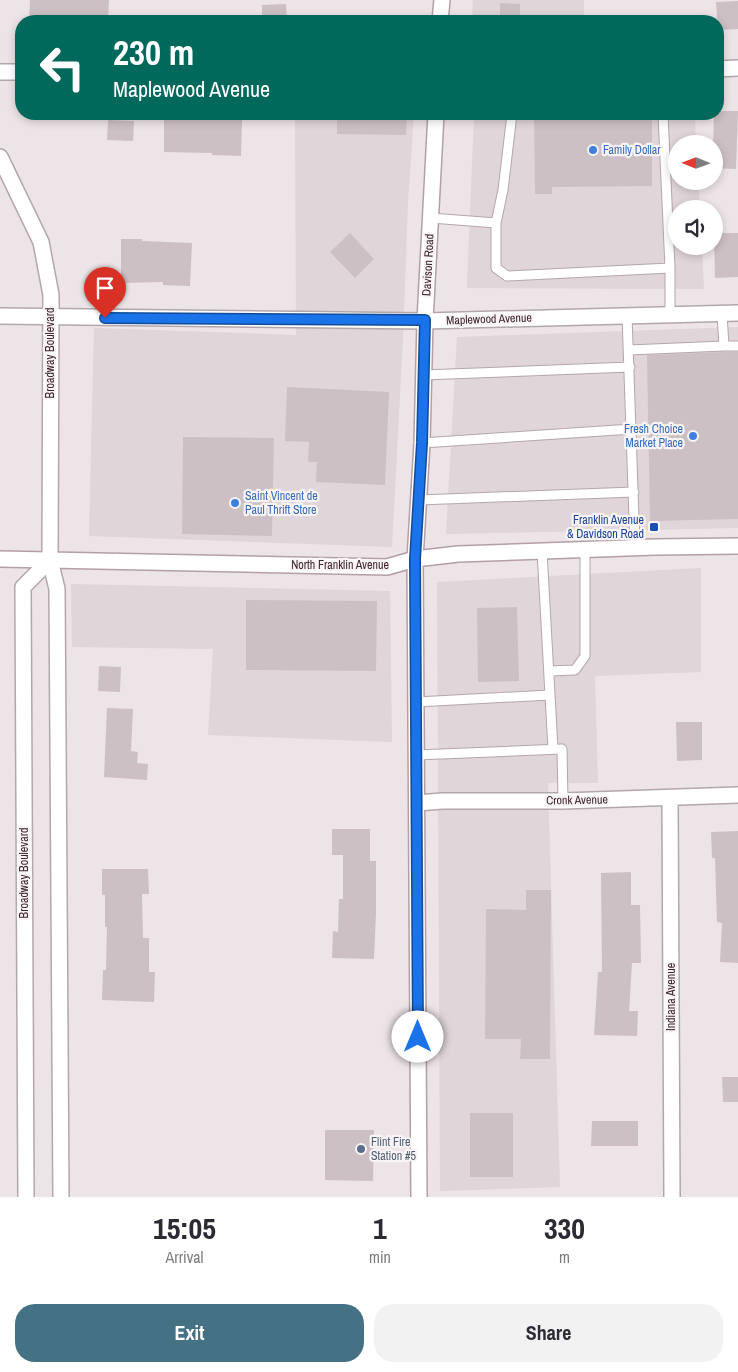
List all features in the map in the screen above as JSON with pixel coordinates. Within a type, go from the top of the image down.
[{"type":"street","points":[[441,15],[442,0]]},
{"type":"street","points":[[724,69],[738,68]]},
{"type":"street","points":[[0,72],[15,72]]},
{"type":"street","name":"Davison Road","points":[[418,1197],[415,559],[422,443],[425,320],[436,120]]},
{"type":"street","name":"Broadway Boulevard","points":[[0,157],[41,242],[51,295],[50,560],[57,589],[61,1197]]},
{"type":"street","name":"Maplewood Avenue","points":[[0,316],[425,320],[738,313]]},
{"type":"street","name":"North Franklin Avenue","points":[[0,559],[387,568],[415,559],[458,554],[738,546]]},
{"type":"street","name":"Broadway Boulevard","points":[[26,1197],[23,587],[50,560]]},
{"type":"street","name":"Cronk Avenue","points":[[416,803],[442,801],[563,801],[738,795]]},
{"type":"street","name":"Indiana Avenue","points":[[670,798],[672,1197]]},
{"type":"lane","points":[[511,120],[503,190],[496,223],[496,268],[507,276],[670,268]]},
{"type":"lane","points":[[663,120],[670,268],[670,315]]},
{"type":"lane","points":[[431,218],[496,223]]},
{"type":"lane","points":[[722,314],[724,346]]},
{"type":"lane","points":[[627,315],[636,548]]},
{"type":"lane","points":[[629,350],[738,346]]},
{"type":"lane","points":[[423,375],[630,367]]},
{"type":"lane","points":[[422,443],[632,429]]},
{"type":"lane","points":[[419,500],[634,492]]},
{"type":"lane","points":[[549,671],[575,670],[585,656],[585,550]]},
{"type":"lane","points":[[542,551],[553,749]]},
{"type":"lane","points":[[416,702],[550,695]]},
{"type":"lane","points":[[416,755],[562,749],[563,801]]},
{"type":"shaded area","points":[[473,0],[584,0],[584,15],[472,15]]},
{"type":"shaded area","points":[[295,120],[414,120],[392,547],[89,536],[94,328],[296,335]]},
{"type":"shaded area","points":[[474,120],[695,120],[696,135],[668,135],[668,190],[699,190],[699,200],[668,200],[668,255],[702,255],[704,289],[467,288]]},
{"type":"shaded area","points":[[738,327],[738,528],[446,534],[457,337]]},
{"type":"shaded area","points":[[701,568],[701,672],[595,676],[598,783],[548,783],[560,1187],[440,1191],[437,582]]},
{"type":"shaded area","points":[[71,584],[390,591],[392,742],[208,735],[213,649],[72,647]]},
{"type":"building","points":[[30,0],[109,0],[108,15],[29,15]]},
{"type":"building","points":[[738,1],[738,29],[724,30],[724,15],[717,15],[716,2]]},
{"type":"building","points":[[500,3],[520,4],[520,15],[500,15]]},
{"type":"building","points":[[286,4],[287,15],[262,15],[262,5]]},
{"type":"building","points":[[724,111],[738,111],[736,169],[723,168],[723,135],[713,135],[714,120],[724,120]]},
{"type":"building","points":[[108,120],[134,121],[133,141],[107,140]]},
{"type":"building","points":[[164,120],[242,120],[241,156],[164,152]]},
{"type":"building","points":[[337,120],[407,120],[406,135],[337,134]]},
{"type":"building","name":"Family Dollar","points":[[534,120],[652,120],[652,186],[552,187],[552,194],[535,194]]},
{"type":"building","points":[[350,233],[374,259],[355,278],[330,252]]},
{"type":"building","points":[[723,233],[738,233],[738,277],[715,278],[714,255],[723,255]]},
{"type":"building","points":[[121,239],[192,243],[190,286],[163,285],[163,282],[121,283]]},
{"type":"building","name":"Fresh Choice Market Place","points":[[738,352],[738,519],[650,521],[647,355]]},
{"type":"building","points":[[287,387],[389,392],[385,485],[316,482],[317,462],[308,462],[309,442],[285,441]]},
{"type":"building","points":[[183,437],[274,438],[272,536],[182,534]]},
{"type":"building","points":[[246,600],[377,601],[376,671],[246,670]]},
{"type":"building","points":[[517,607],[519,681],[478,682],[477,608]]},
{"type":"building","points":[[99,666],[121,667],[120,692],[98,691]]},
{"type":"building","points":[[107,708],[133,709],[131,751],[138,752],[137,763],[148,764],[147,780],[104,777]]},
{"type":"building","points":[[676,722],[702,722],[702,760],[677,761]]},
{"type":"building","points":[[332,829],[370,829],[370,861],[376,861],[374,959],[332,958],[333,931],[338,932],[339,899],[343,899],[343,855],[332,855]]},
{"type":"building","points":[[738,831],[738,963],[720,962],[722,923],[717,922],[715,858],[712,858],[711,832]]},
{"type":"building","points":[[102,869],[148,869],[149,894],[142,894],[143,938],[149,938],[149,972],[155,972],[154,1002],[102,1000],[103,970],[106,970],[107,927],[105,927],[105,895],[102,895]]},
{"type":"building","points":[[631,872],[631,905],[640,905],[641,963],[632,963],[629,1011],[638,1011],[637,1036],[594,1035],[598,972],[602,972],[601,873]]},
{"type":"building","points":[[526,890],[551,890],[550,1059],[520,1059],[521,1039],[485,1039],[486,909],[526,910]]},
{"type":"building","points":[[722,1077],[738,1077],[738,1102],[723,1102]]},
{"type":"building","points":[[470,1113],[513,1113],[513,1177],[470,1177]]},
{"type":"building","points":[[592,1121],[638,1121],[638,1146],[591,1146]]},
{"type":"building","points":[[325,1130],[374,1130],[373,1181],[325,1180]]},
{"type":"place","name":"Family Dollar","points":[[593,150]]},
{"type":"place","name":"Fresh Choice Market Place","points":[[693,436]]},
{"type":"place","name":"Saint Vincent de Paul Thrift Store","points":[[235,503]]},
{"type":"place","name":"Franklin Avenue & Davidson Road","points":[[654,527]]},
{"type":"place","name":"Flint Fire Station #5","points":[[361,1149]]},
{"type":"route","points":[[105,318],[425,320],[422,443],[415,559],[418,1037]]}]
